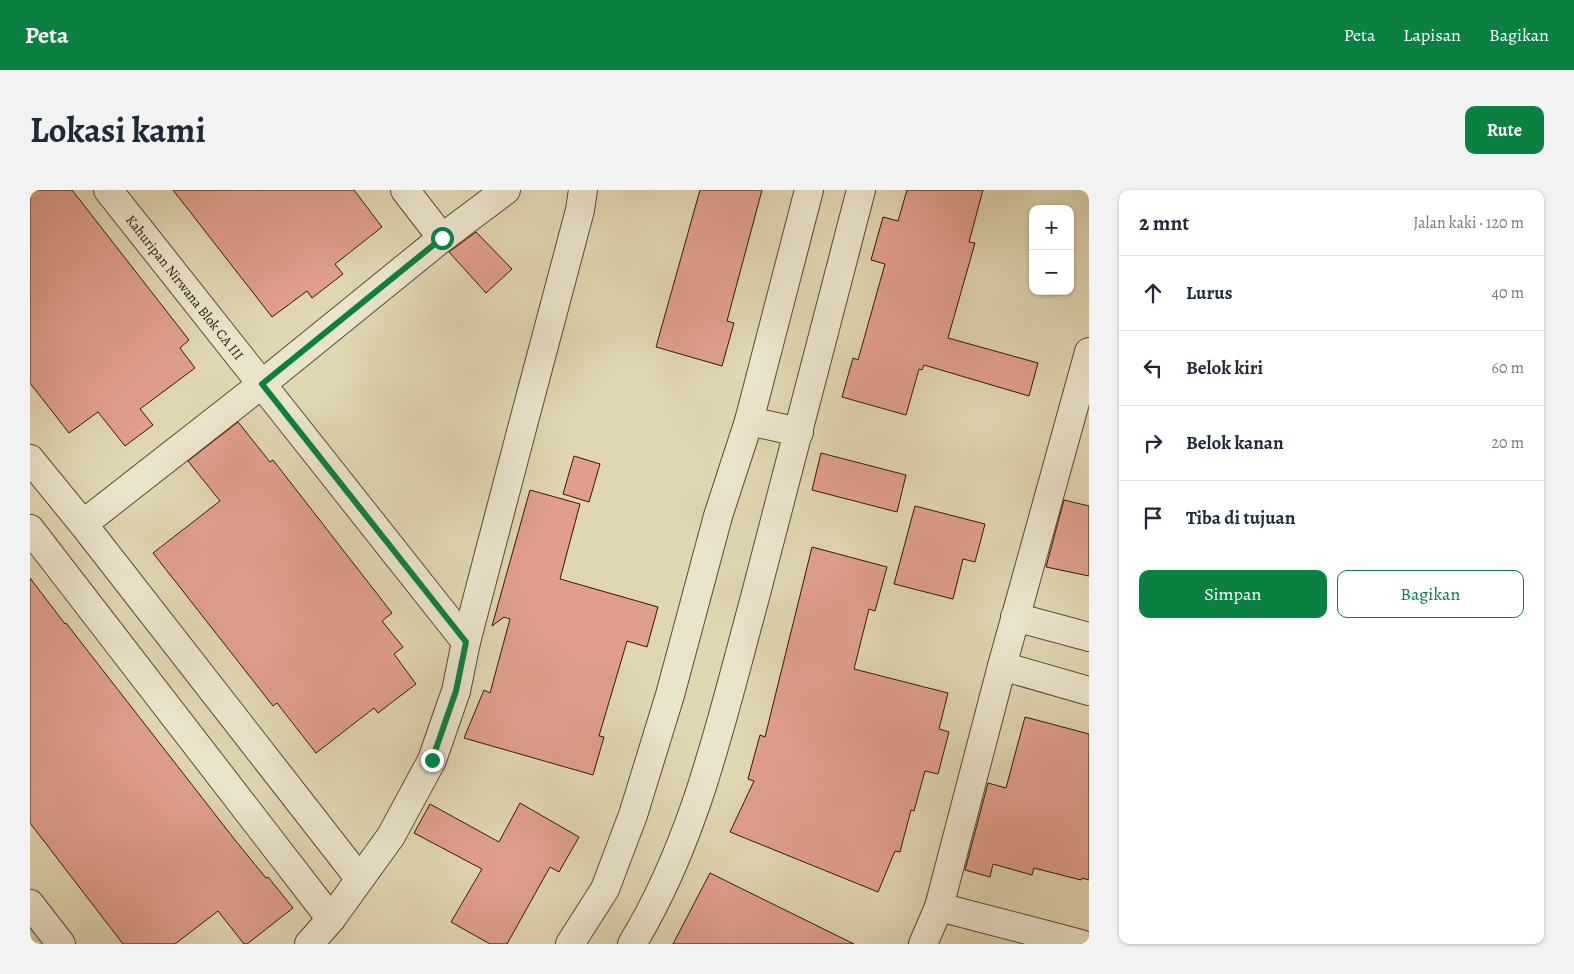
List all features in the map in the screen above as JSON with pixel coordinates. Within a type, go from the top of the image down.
[{"type":"street","name":"Kahuripan Nirwana Blok CA III","points":[[108,190],[466,642]]},
{"type":"street","points":[[405,190],[442,238]]},
{"type":"street","points":[[83,524],[262,384],[442,238],[506,190]]},
{"type":"street","points":[[309,944],[331,919],[390,836],[432,760],[456,691],[466,642],[580,210],[583,190]]},
{"type":"street","points":[[570,944],[604,889],[633,815],[670,695],[718,516],[749,422],[810,190]]},
{"type":"street","points":[[632,944],[644,925],[687,832],[720,728],[862,190]]},
{"type":"street","points":[[923,944],[939,907],[1015,617],[1083,396],[1089,352]]},
{"type":"street","points":[[749,422],[799,432]]},
{"type":"street","points":[[30,459],[83,524],[359,878]]},
{"type":"street","points":[[30,529],[331,919]]},
{"type":"street","points":[[1015,617],[1089,637]]},
{"type":"street","points":[[1002,666],[1089,691]]},
{"type":"street","points":[[30,904],[62,944]]},
{"type":"street","points":[[939,907],[1081,944]]},
{"type":"building","points":[[30,190],[72,190],[189,340],[180,348],[195,368],[140,409],[153,425],[125,446],[98,412],[69,433],[30,383]]},
{"type":"building","points":[[173,190],[354,190],[382,227],[335,264],[343,274],[312,298],[307,291],[272,317]]},
{"type":"building","points":[[700,190],[762,190],[727,321],[734,323],[722,366],[656,347]]},
{"type":"building","points":[[907,190],[983,190],[969,242],[975,243],[948,338],[1038,363],[1029,396],[924,365],[922,370],[919,369],[906,415],[842,397],[853,358],[858,360],[885,264],[871,260],[883,217],[898,221]]},
{"type":"building","points":[[476,232],[512,269],[486,293],[449,252]]},
{"type":"building","points":[[238,422],[270,462],[273,460],[392,613],[382,621],[403,647],[394,654],[416,684],[378,713],[374,708],[316,753],[277,703],[273,706],[153,553],[220,501],[188,461]]},
{"type":"building","points":[[821,453],[906,475],[897,512],[812,490]]},
{"type":"building","points":[[574,456],[600,464],[589,502],[563,494]]},
{"type":"building","points":[[530,490],[580,504],[560,579],[658,607],[647,647],[627,641],[599,736],[604,737],[593,775],[464,738],[484,690],[490,693],[510,619],[504,617],[492,626]]},
{"type":"building","points":[[1064,500],[1089,506],[1089,576],[1046,567]]},
{"type":"building","points":[[915,506],[985,524],[975,562],[963,559],[953,599],[894,584]]},
{"type":"building","points":[[812,547],[887,567],[875,611],[869,609],[854,669],[948,693],[939,729],[949,732],[938,774],[925,771],[914,811],[911,810],[900,852],[895,851],[878,892],[730,832],[754,781],[748,779],[760,735],[765,737]]},
{"type":"building","points":[[30,578],[235,840],[293,908],[247,944],[244,944],[218,911],[175,944],[123,944],[30,823]]},
{"type":"building","points":[[1025,717],[1089,734],[1089,880],[1082,878],[1081,880],[1034,868],[1032,875],[993,864],[990,877],[965,870],[988,783],[1006,788]]},
{"type":"building","points":[[520,803],[579,837],[559,872],[550,867],[507,944],[490,944],[451,922],[482,869],[414,833],[430,804],[499,842]]},
{"type":"building","points":[[710,873],[854,944],[673,944]]},
{"type":"route","points":[[432,760],[456,691],[466,642],[262,384],[442,238]]}]
